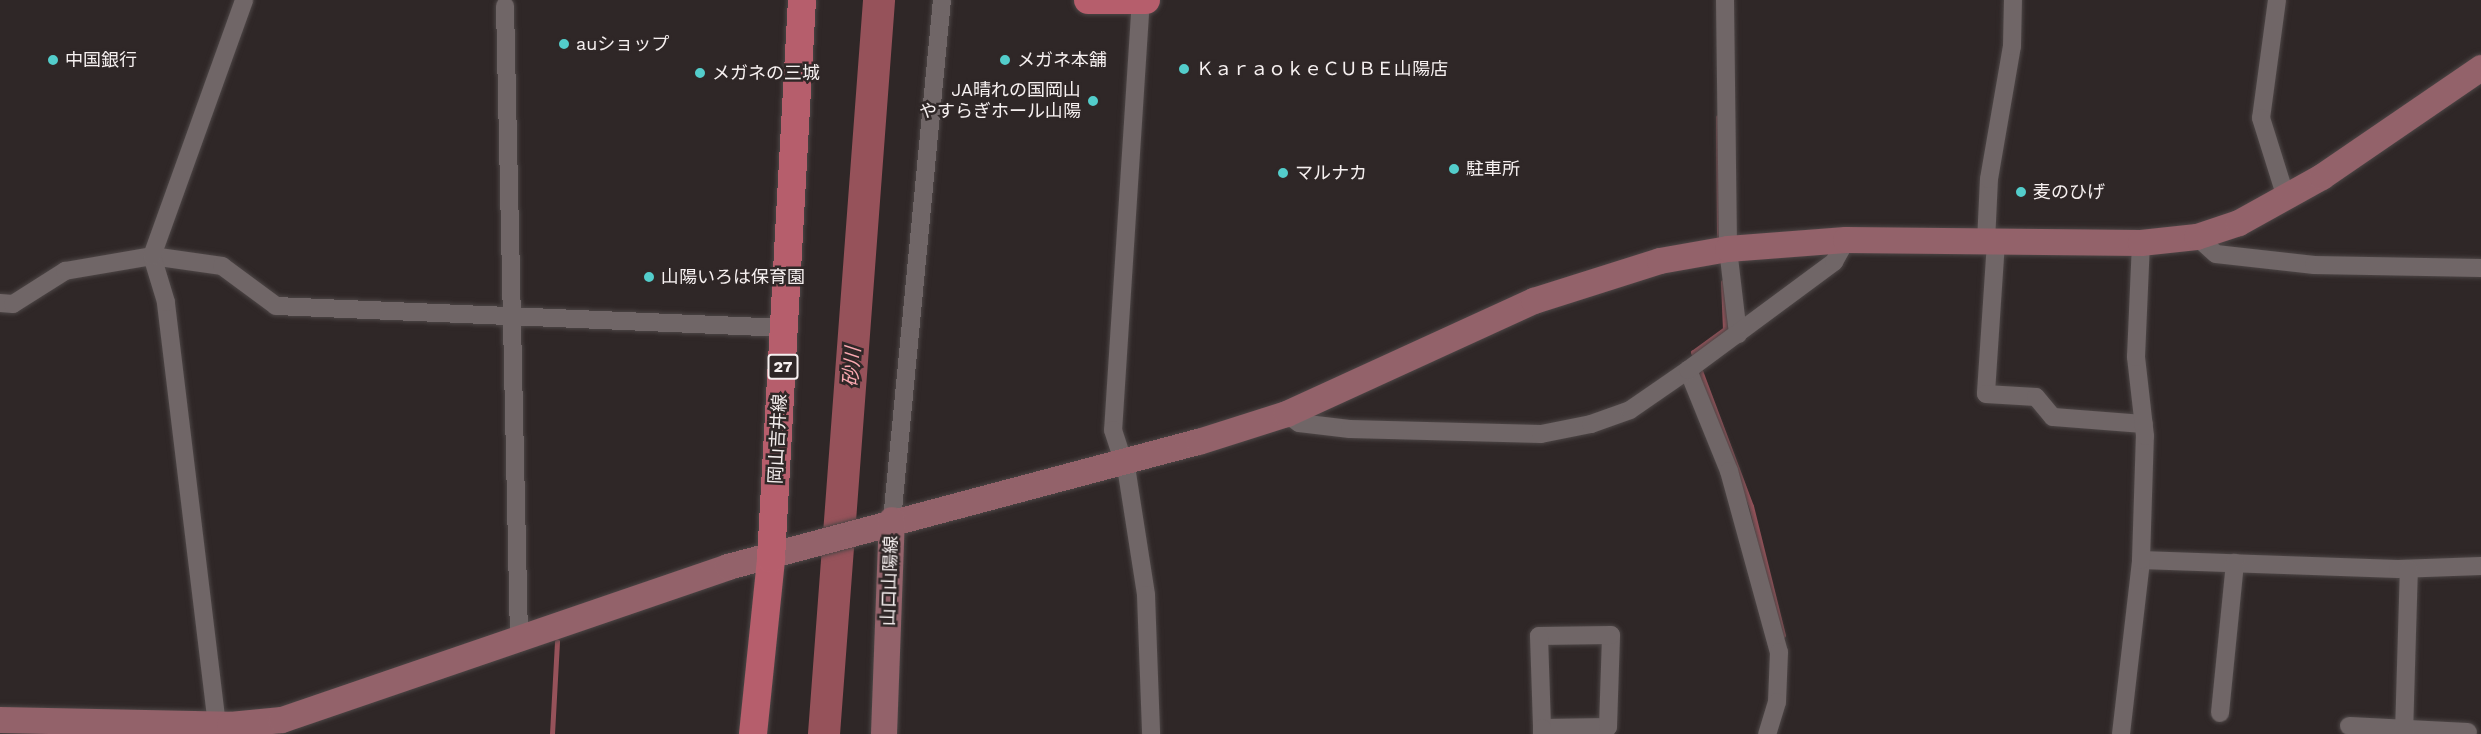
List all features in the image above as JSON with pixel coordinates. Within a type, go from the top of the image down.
[{"type":"main road","name":"岡山吉井線","points":[[753,734],[771,559],[802,0]]},
{"type":"main road","points":[[1088,0],[1143,7]]},
{"type":"street","points":[[225,728],[166,302],[152,256],[244,0]]},
{"type":"street","points":[[942,0],[883,524],[1287,414],[1581,283],[1728,249],[1846,240],[2141,243],[2197,237],[2239,223],[2286,198],[2481,68]]},
{"type":"street","points":[[1725,0],[1728,249],[1738,334]]},
{"type":"street","points":[[2013,0],[2012,46],[1989,179],[1991,242],[1986,394],[2036,397],[2053,417],[2144,424]]},
{"type":"street","points":[[2277,0],[2261,118],[2286,198]]},
{"type":"street","points":[[504,6],[509,317],[519,638]]},
{"type":"street","points":[[1143,7],[1113,430],[1120,461],[1127,473],[1146,595],[1151,734]]},
{"type":"street","points":[[2197,237],[2216,254],[2314,265],[2481,268]]},
{"type":"street","points":[[1287,414],[1299,423],[1350,429],[1541,434],[1630,410],[1738,334],[1834,262],[1846,240]]},
{"type":"street","points":[[2121,734],[2141,560],[2144,424],[2136,357],[2141,243]]},
{"type":"street","points":[[0,303],[13,304],[65,271],[152,256],[222,266],[276,306],[785,328]]},
{"type":"street","points":[[1688,370],[1729,471],[1779,652],[1777,702],[1767,734]]},
{"type":"street","name":"山口山陽線","points":[[0,720],[225,728],[282,720],[728,567],[771,559],[883,524],[884,734]]},
{"type":"street","points":[[2141,560],[2409,569],[2481,566]]},
{"type":"street","points":[[2220,713],[2235,563]]},
{"type":"street","points":[[2404,731],[2409,569]]},
{"type":"street","points":[[1611,635],[1608,727],[1542,731],[1539,636],[1611,635]]},
{"type":"street","points":[[2349,726],[2404,731],[2468,732]]},
{"type":"waterway","name":"砂川","points":[[824,734],[879,0]]},
{"type":"waterway","points":[[1718,117],[1719,243]]},
{"type":"waterway","points":[[1723,282],[1725,329],[1693,352],[1751,506],[1783,635]]},
{"type":"waterway","points":[[552,734],[557,641]]},
{"type":"place","name":"auショップ","points":[[564,44]]},
{"type":"place","name":"中国銀行","points":[[53,60]]},
{"type":"place","name":"メガネ本舗","points":[[1005,60]]},
{"type":"place","name":"ＫａｒａｏｋｅＣＵＢＥ山陽店","points":[[1184,69]]},
{"type":"place","name":"メガネの三城","points":[[700,73]]},
{"type":"place","name":"JA晴れの国岡山 やすらぎホール山陽","points":[[1093,101]]},
{"type":"place","name":"駐車所","points":[[1454,169]]},
{"type":"place","name":"マルナカ","points":[[1283,173]]},
{"type":"place","name":"麦のひげ","points":[[2021,192]]},
{"type":"place","name":"山陽いろは保育園","points":[[649,277]]}]
